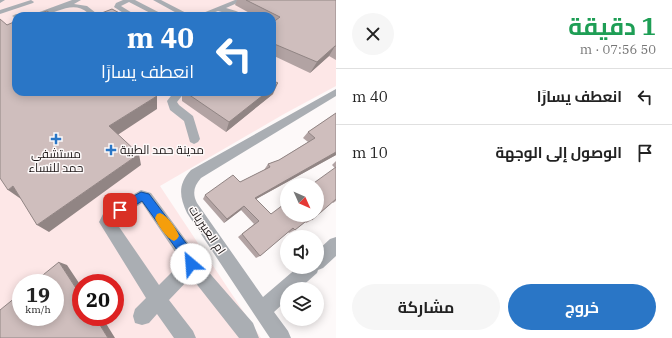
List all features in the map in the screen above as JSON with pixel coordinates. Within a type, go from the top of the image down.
[{"type":"street","points":[[1,1],[10,0]]},
{"type":"street","points":[[56,8],[78,0]]},
{"type":"street","points":[[125,12],[116,7],[118,4],[130,0],[154,12]]},
{"type":"street","points":[[156,0],[180,12]]},
{"type":"street","points":[[210,12],[241,0]]},
{"type":"street","points":[[83,7],[84,3],[88,1]]},
{"type":"street","points":[[0,12],[36,5],[56,8],[70,5],[83,7],[91,12]]},
{"type":"street","points":[[218,9],[234,12]]},
{"type":"street","points":[[0,20],[12,17]]},
{"type":"street","name":"ام العبيريات","points":[[281,338],[192,208],[187,199],[186,190],[189,181],[196,174],[336,92]]},
{"type":"street","points":[[176,96],[172,101],[174,107],[189,118],[194,139]]},
{"type":"street","points":[[186,338],[158,300],[107,222],[109,217],[141,196],[144,196],[191,259],[191,264],[246,330],[249,338]]},
{"type":"street","points":[[324,256],[336,245]]},
{"type":"street","points":[[142,316],[191,264]]},
{"type":"street","points":[[262,310],[303,274]]},
{"type":"shaded area","name":"مدينة حمد الطبية","points":[[0,0],[336,0],[336,86],[284,114],[160,186],[261,338],[0,338]]},
{"type":"building","points":[[246,0],[336,0],[336,46],[317,62],[276,45],[276,20],[280,17],[276,15],[276,12],[270,12]]},
{"type":"building","points":[[112,9],[118,12],[104,12]]},
{"type":"building","name":"مستشفى حمد للنساء","points":[[0,19],[7,25],[12,23],[12,96],[157,96],[109,126],[139,154],[37,225],[13,186],[8,190],[0,178]]},
{"type":"building","points":[[191,96],[262,96],[229,122]]},
{"type":"building","points":[[336,113],[336,152],[290,178],[280,178],[280,184],[255,198],[271,214],[280,207],[280,222],[305,222],[295,230],[293,228],[291,230],[280,230],[280,239],[260,256],[242,234],[259,221],[244,206],[227,219],[205,195],[233,175],[240,182],[270,167],[268,164],[279,160],[315,138],[308,132]]},
{"type":"building","points":[[336,167],[336,199],[324,210],[324,178],[321,178]]},
{"type":"building","points":[[59,262],[72,282],[72,326],[101,326],[108,338],[0,338],[0,310],[12,300],[12,326],[64,326],[64,274],[44,274]]},
{"type":"slow traffic","points":[[160,218],[174,236]]},
{"type":"place","name":"مستشفى حمد للنساء","points":[[56,139]]},
{"type":"place","name":"مدينة حمد الطبية","points":[[111,150]]},
{"type":"route","points":[[120,210],[141,196],[144,196],[191,259],[191,264]]}]
